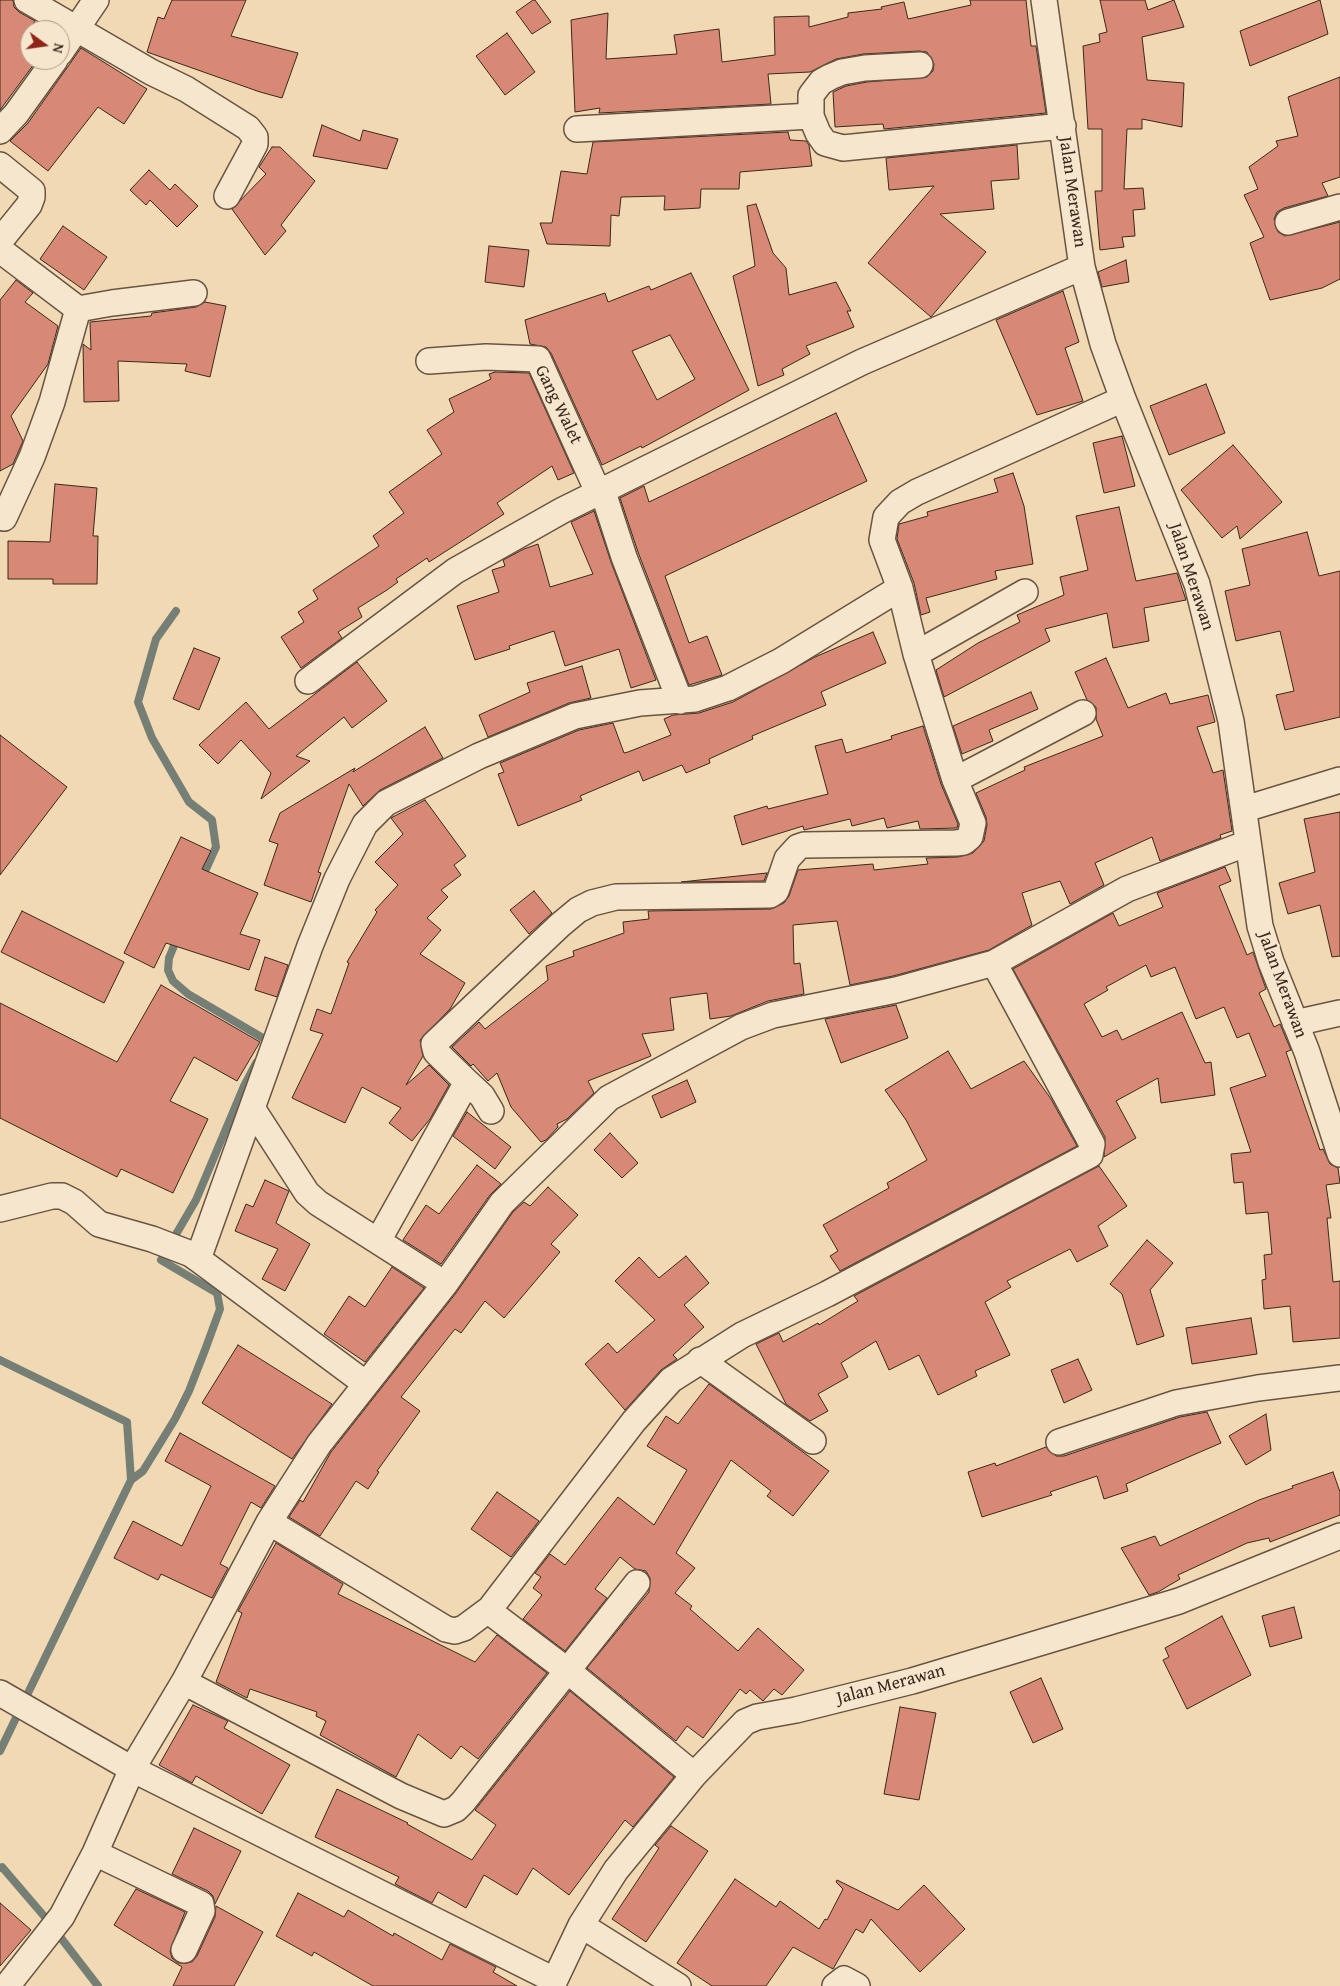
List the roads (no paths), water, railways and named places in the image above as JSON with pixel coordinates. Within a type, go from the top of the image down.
[{"type":"street","points":[[27,0],[241,122],[252,133],[256,144],[227,196]]},
{"type":"street","points":[[70,39],[96,0]]},
{"type":"street","name":"Jalan Merawan","points":[[1044,0],[1082,267],[1103,344],[1197,584],[1231,721],[1246,809],[1248,843],[1260,926],[1271,962],[1326,1106],[1340,1154]]},
{"type":"street","points":[[920,65],[864,68],[842,72],[821,82],[811,95],[811,116],[818,133],[825,143],[843,148],[1063,126]]},
{"type":"street","points":[[0,131],[16,114],[48,70]]},
{"type":"street","points":[[577,129],[811,116]]},
{"type":"street","points":[[0,165],[32,192],[32,197],[0,241]]},
{"type":"street","points":[[1288,222],[1340,207]]},
{"type":"street","points":[[0,250],[78,309],[112,302],[194,293]]},
{"type":"street","points":[[308,681],[456,571],[562,510],[601,493],[862,362],[1082,267]]},
{"type":"street","points":[[4,518],[32,458],[52,402],[78,309]]},
{"type":"street","name":"Gang Walet","points":[[430,361],[486,357],[538,359],[601,493]]},
{"type":"street","points":[[491,1111],[482,1096],[436,1052],[434,1044],[578,910],[592,903],[616,897],[770,895],[776,891],[787,859],[798,847],[804,845],[964,842],[970,836],[973,823],[955,780],[916,654],[900,588],[882,540],[886,517],[900,502],[953,475],[1123,399]]},
{"type":"street","points":[[601,493],[624,558],[680,700]]},
{"type":"street","points":[[195,1256],[252,1108],[310,946],[338,879],[365,824],[386,803],[479,756],[576,716],[640,703],[707,696],[781,661],[900,588]]},
{"type":"street","points":[[916,654],[1025,592]]},
{"type":"street","points":[[955,780],[1083,714]]},
{"type":"street","points":[[1246,809],[1340,780]]},
{"type":"street","points":[[7,1986],[62,1916],[95,1853],[132,1769],[184,1682],[269,1522],[319,1444],[445,1284],[502,1203],[609,1098],[624,1088],[741,1027],[772,1015],[896,990],[994,963],[1128,889],[1248,843]]},
{"type":"street","points":[[269,1522],[446,1630],[455,1631],[464,1628],[491,1608],[565,1508],[634,1420],[671,1380],[742,1335],[827,1294],[1090,1154],[1092,1144],[994,963]]},
{"type":"street","points":[[1295,1023],[1340,1013]]},
{"type":"street","points":[[378,1241],[467,1082]]},
{"type":"street","points":[[252,1108],[307,1193],[318,1203],[445,1284]]},
{"type":"street","points":[[0,1209],[52,1196],[62,1196],[74,1202],[99,1224],[152,1239],[195,1256],[366,1384]]},
{"type":"street","points":[[700,1360],[813,1441]]},
{"type":"street","points":[[1059,1442],[1176,1402],[1258,1388],[1340,1378]]},
{"type":"street","name":"Jalan Merawan","points":[[553,1983],[582,1926],[616,1870],[694,1775],[740,1725],[751,1718],[912,1681],[1179,1601],[1340,1536]]},
{"type":"street","points":[[184,1682],[401,1796],[444,1814],[456,1809],[463,1802],[637,1583]]},
{"type":"street","points":[[491,1608],[494,1615],[568,1670],[694,1775]]},
{"type":"street","points":[[5,1696],[132,1769],[553,1983]]},
{"type":"street","points":[[95,1853],[201,1904],[202,1911],[184,1950]]},
{"type":"street","points":[[582,1926],[678,1986]]},
{"type":"street","points":[[835,1986],[844,1979],[857,1986]]},
{"type":"waterway","points":[[176,611],[156,639],[138,702],[152,738],[189,802],[212,820],[216,847],[201,880]]},
{"type":"waterway","points":[[178,936],[169,958],[168,970],[173,981],[188,994],[268,1041],[266,1044]]},
{"type":"waterway","points":[[0,1751],[131,1480],[143,1471],[175,1419],[189,1391],[205,1350],[220,1309],[217,1293],[161,1260],[196,1200],[244,1086],[256,1063]]},
{"type":"waterway","points":[[0,1360],[127,1422],[131,1480]]},
{"type":"waterway","points":[[0,1868],[2,1867],[44,1916],[98,1986]]}]
